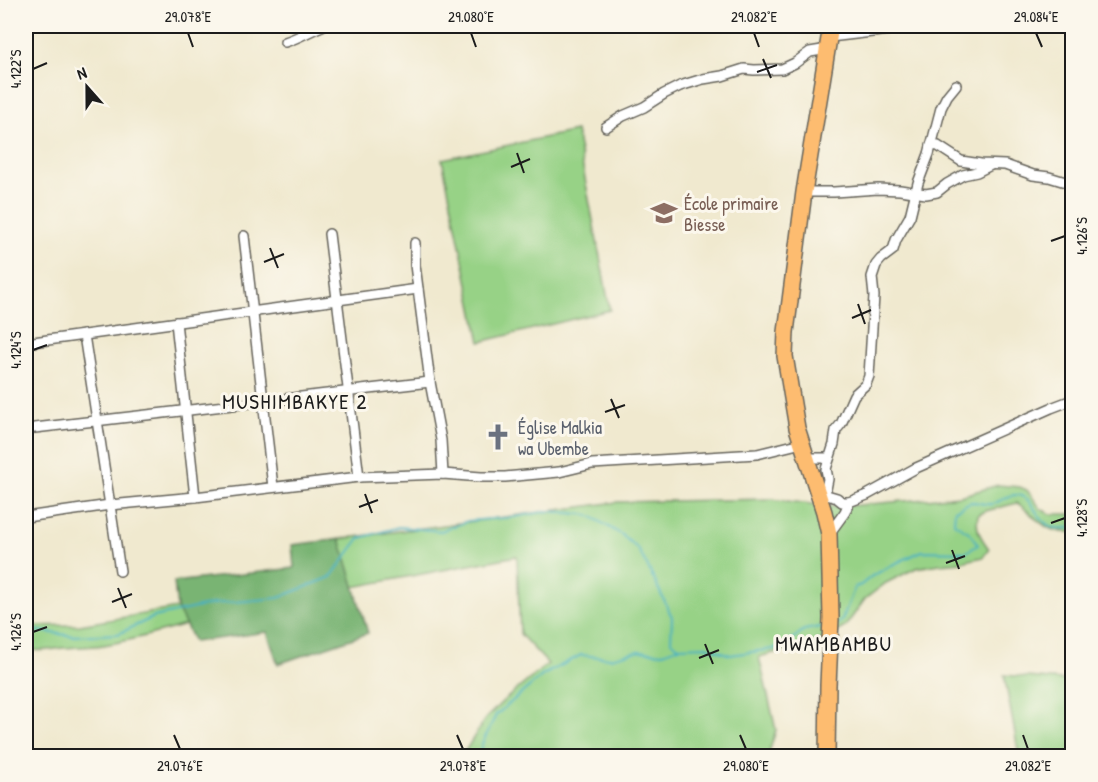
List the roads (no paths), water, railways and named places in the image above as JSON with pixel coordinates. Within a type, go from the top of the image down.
[{"type":"highway","points":[[827,756],[831,618],[829,534],[821,493],[804,451],[793,412],[785,356],[804,192],[830,37]]},
{"type":"street","points":[[285,42],[322,26]]},
{"type":"street","points":[[606,127],[664,94],[703,78],[722,76],[744,69],[783,69],[830,37],[923,26]]},
{"type":"street","points":[[956,85],[940,108],[910,216],[893,250],[881,259],[872,277],[874,296],[869,376],[866,384],[854,394],[837,430],[826,469],[828,479],[821,493],[842,502],[849,502],[867,495],[916,468],[1072,400]]},
{"type":"street","points":[[931,145],[938,146],[961,161],[1005,165],[1033,175],[1072,184]]},
{"type":"street","points":[[804,192],[878,189],[916,191],[926,194],[937,192],[963,175],[977,172],[991,165]]},
{"type":"street","points":[[329,234],[359,477]]},
{"type":"street","points":[[244,236],[273,487]]},
{"type":"street","points":[[416,243],[415,265],[430,382],[441,440],[443,474]]},
{"type":"street","points":[[26,342],[418,289]]},
{"type":"street","points":[[176,322],[195,497]]},
{"type":"street","points":[[84,335],[120,571]]},
{"type":"street","points":[[26,429],[430,382]]},
{"type":"street","points":[[26,517],[110,505],[359,477],[443,474],[481,477],[544,474],[592,464],[804,451],[829,458]]},
{"type":"street","points":[[829,534],[845,512],[849,502]]},
{"type":"waterway","points":[[837,624],[842,620],[855,587],[872,576],[922,551],[966,552],[978,545],[970,533],[954,523],[955,510],[968,503],[991,504],[1017,495],[1030,502],[1038,515],[1050,526],[1072,527]]},
{"type":"waterway","points":[[26,631],[73,636],[118,634],[154,617],[213,604],[278,598],[331,577],[360,538],[399,527],[441,531],[468,521],[548,511],[589,515],[622,535],[638,549],[672,617],[671,641],[679,647]]},
{"type":"waterway","points":[[479,756],[482,744],[496,715],[543,675],[581,655],[610,658],[638,651],[663,653],[679,647],[706,646],[730,655],[773,649],[790,641],[804,630],[826,626]]},
{"type":"place","name":"École primaire Biesse","points":[[664,213]]},
{"type":"place","name":"Église Malkia wa Ubembe","points":[[498,437]]},
{"type":"district","name":"MUSHIMBAKYE 2","points":[[295,401]]},
{"type":"district","name":"MWAMBAMBU","points":[[834,643]]}]
